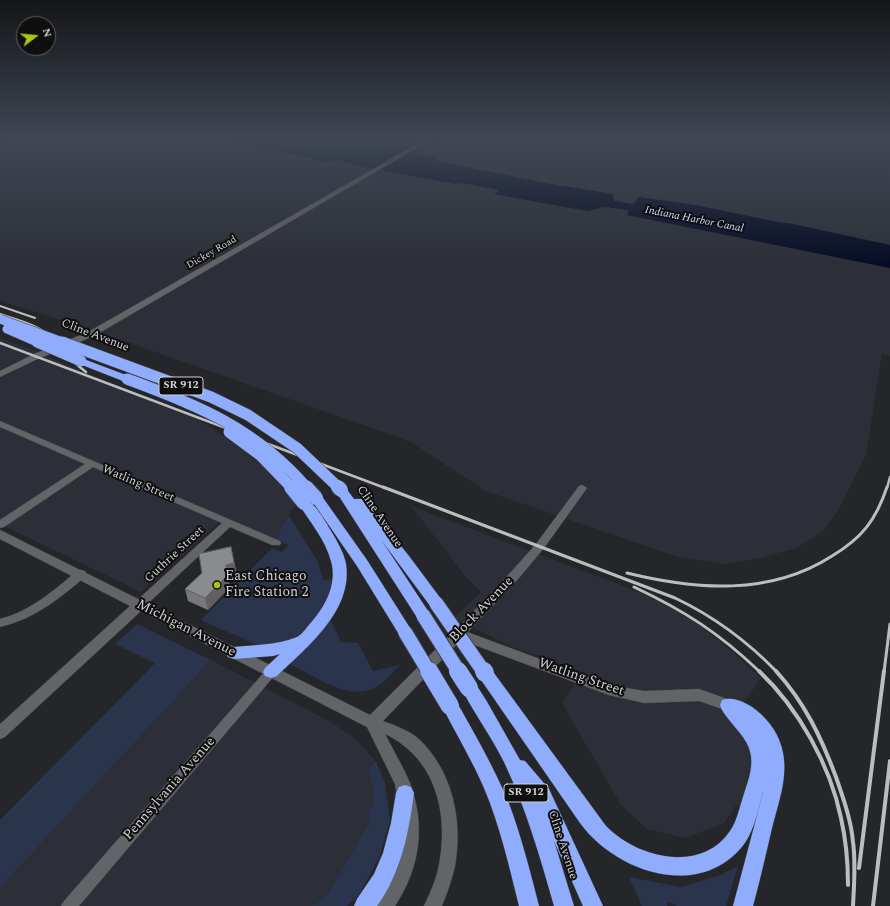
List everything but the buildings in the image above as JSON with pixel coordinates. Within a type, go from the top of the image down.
[{"type":"highway","name":"Cline Avenue","points":[[0,319],[206,395],[237,409],[274,430],[310,458],[341,490],[423,615],[491,723],[510,757],[539,825],[564,906]]},
{"type":"highway","points":[[0,327],[127,380],[195,412],[236,437],[310,500],[313,514],[334,551],[339,564],[339,592],[329,611],[271,672]]},
{"type":"highway","points":[[341,490],[360,503],[404,559],[580,808],[602,836],[636,857],[649,862],[672,867],[698,864],[718,857],[735,841],[746,819],[760,767],[760,750],[749,732],[734,716],[728,705]]},
{"type":"highway","name":"SR 912","points":[[310,500],[362,563],[476,751],[504,816],[529,906]]},
{"type":"highway","points":[[234,653],[273,650],[302,641]]},
{"type":"highway","points":[[728,705],[741,707],[762,726],[774,748],[776,760],[776,776],[743,906]]},
{"type":"highway","points":[[510,757],[543,795],[593,906]]},
{"type":"highway","points":[[364,906],[382,880],[390,863],[401,827],[405,793]]},
{"type":"main road","name":"Dickey Road","points":[[0,374],[37,356],[91,334],[355,181]]},
{"type":"main road","name":"Michigan Avenue","points":[[0,534],[372,723],[395,731],[415,745],[432,768],[445,798],[449,814],[451,834],[449,857],[444,879],[433,906]]},
{"type":"main road","points":[[0,733],[139,605]]},
{"type":"main road","name":"Watling Street","points":[[459,634],[609,690],[644,697],[699,695],[728,705]]},
{"type":"main road","name":"Block Avenue","points":[[372,723],[459,634]]},
{"type":"main road","points":[[372,723],[397,772],[405,793],[409,821],[410,850],[399,882],[385,906]]},
{"type":"street","points":[[0,327],[58,348]]},
{"type":"street","name":"Watling Street","points":[[0,424],[276,543]]},
{"type":"street","points":[[0,525],[92,464]]},
{"type":"street","name":"Block Avenue","points":[[459,634],[516,575],[540,546],[582,488]]},
{"type":"street","name":"Guthrie Street","points":[[139,605],[228,523]]},
{"type":"street","points":[[0,623],[20,618],[31,613],[81,574]]},
{"type":"street","name":"Pennsylvania Avenue","points":[[69,906],[271,672]]},
{"type":"shaded area","points":[[0,181],[441,181],[456,184],[462,183],[500,190],[495,194],[588,211],[604,207],[629,210],[627,215],[890,268],[890,356],[882,354],[866,455],[838,511],[822,532],[796,548],[760,558],[726,564],[678,557],[486,491],[409,441],[90,329],[0,301]]},
{"type":"shaded area","points":[[536,181],[890,181],[890,245],[695,205],[639,197],[634,204],[614,201],[612,194]]},
{"type":"shaded area","points":[[0,338],[38,352],[0,370]]},
{"type":"shaded area","points":[[47,356],[170,405],[198,419],[247,452],[281,484],[296,502],[276,539],[225,517],[141,592],[0,524],[0,378]]},
{"type":"shaded area","points":[[411,506],[660,600],[691,619],[731,650],[761,678],[733,719],[742,730],[755,759],[740,806],[736,805],[724,823],[685,838],[647,829],[621,805],[562,703],[581,671],[513,647],[454,618],[481,592],[465,576]]},
{"type":"shaded area","points":[[289,515],[318,562],[323,580],[334,579],[330,592],[317,617],[297,636],[271,646],[251,643],[201,620],[272,548],[282,552],[288,545],[276,539]]},
{"type":"shaded area","points":[[329,617],[341,642],[358,643],[373,671],[400,665],[385,681],[378,686],[364,691],[353,691],[332,686],[291,665],[292,659]]},
{"type":"shaded area","points":[[137,624],[211,660],[0,888],[0,820],[155,663],[115,644]]},
{"type":"shaded area","points":[[211,660],[329,721],[356,739],[376,762],[368,768],[373,791],[373,806],[368,810],[370,821],[326,897],[311,906],[0,906],[0,888]]},
{"type":"shaded area","points":[[376,762],[385,782],[390,821],[379,858],[359,895],[347,906],[311,906],[326,897],[370,821],[368,810],[373,806],[373,791],[368,768]]},
{"type":"shaded area","points":[[738,866],[726,906],[677,906],[668,902],[667,906],[642,906],[629,877],[681,887],[721,875]]},
{"type":"water","name":"Indiana Harbor Canal","points":[[441,181],[537,181],[613,194],[614,201],[634,204],[639,197],[695,205],[890,245],[890,268],[627,215],[629,210],[604,207],[588,211],[494,194],[499,190],[462,183],[456,184]]},
{"type":"railway","points":[[0,306],[35,318]]},
{"type":"railway","points":[[0,314],[38,328],[57,342]]},
{"type":"railway","points":[[57,342],[76,364],[86,372]]},
{"type":"railway","points":[[0,343],[385,488]]},
{"type":"railway","points":[[887,488],[890,477]]},
{"type":"railway","points":[[383,487],[675,598],[703,613],[729,630],[754,650],[776,671]]},
{"type":"railway","points":[[627,573],[653,579],[706,586],[732,586],[784,578],[808,569],[832,556],[860,535],[873,519],[887,487]]},
{"type":"railway","points":[[634,587],[685,614],[716,634],[760,672]]},
{"type":"railway","points":[[884,672],[890,624]]},
{"type":"railway","points":[[776,671],[796,695],[804,708],[818,734],[836,777],[852,833],[854,850],[853,906]]},
{"type":"railway","points":[[859,868],[884,671]]},
{"type":"railway","points":[[760,672],[774,686],[800,720],[821,758],[836,798],[843,826],[848,868],[848,885]]},
{"type":"railway","points":[[873,906],[890,761]]},
{"type":"place","name":"East Chicago Fire Station 2","points":[[217,585]]}]
